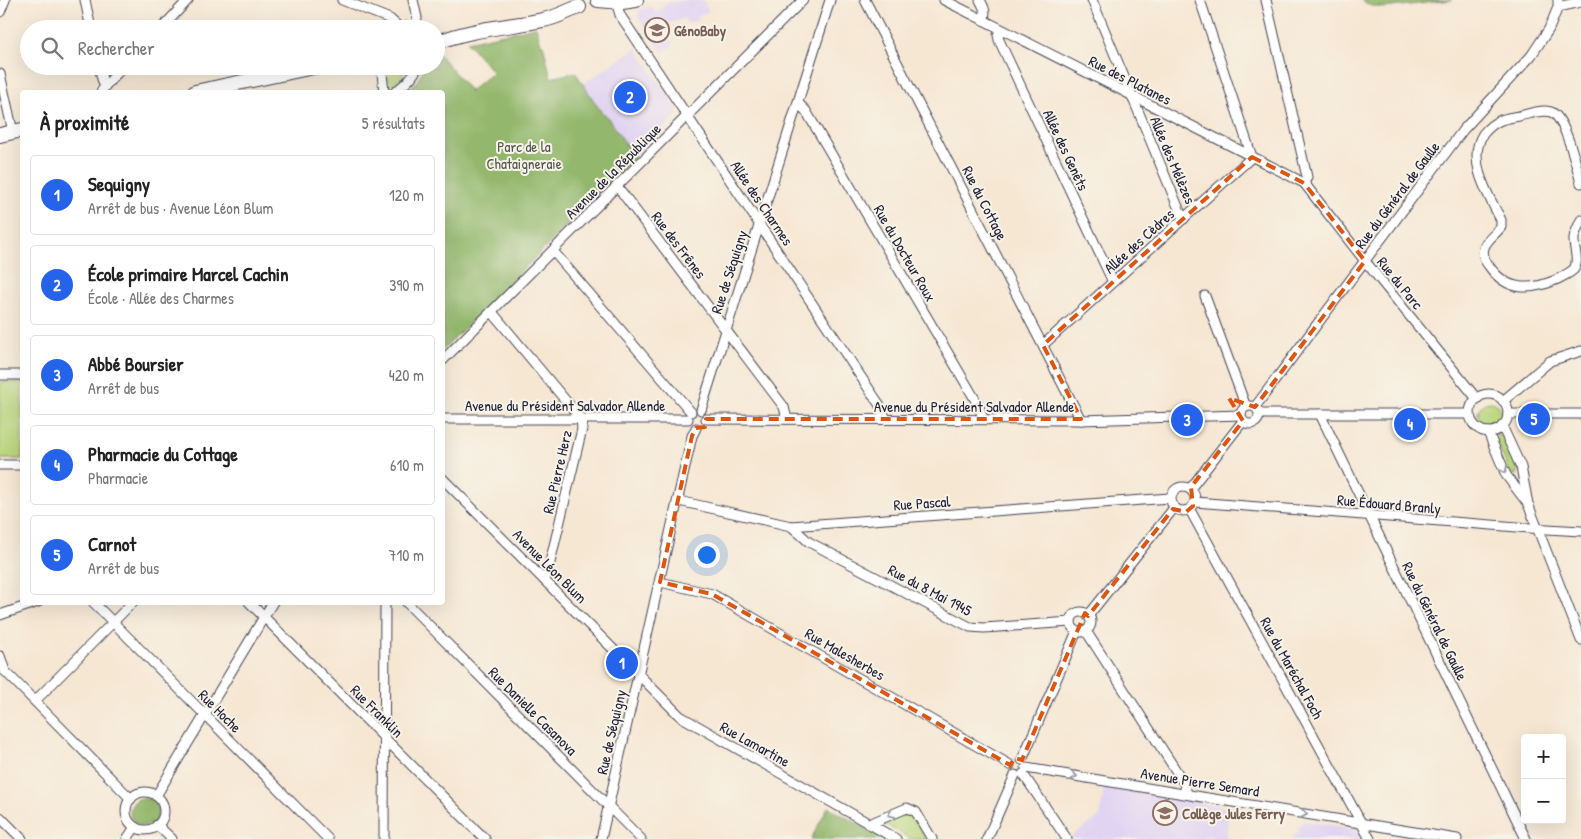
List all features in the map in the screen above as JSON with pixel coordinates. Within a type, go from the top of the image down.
[{"type":"main road","points":[[445,39],[553,18],[574,2],[588,8],[598,0],[616,2],[636,0]]},
{"type":"main road","points":[[204,90],[275,75]]},
{"type":"street","points":[[0,12],[4,0]]},
{"type":"street","points":[[85,0],[89,20]]},
{"type":"street","points":[[169,20],[188,0]]},
{"type":"street","points":[[342,0],[391,20]]},
{"type":"street","points":[[412,0],[417,20]]},
{"type":"street","name":"Avenue de la République","points":[[445,358],[803,0]]},
{"type":"street","name":"Rue de Séquigny","points":[[701,410],[830,0]]},
{"type":"street","name":"Rue du Cottage","points":[[864,0],[1081,420]]},
{"type":"street","name":"Rue des Platanes","points":[[944,0],[1304,183]]},
{"type":"street","points":[[980,0],[985,9],[983,20]]},
{"type":"street","name":"Allée des Mélèzes","points":[[1092,0],[1184,219]]},
{"type":"street","points":[[1200,0],[1252,157]]},
{"type":"street","points":[[1266,0],[1307,177],[1304,183]]},
{"type":"street","name":"Allée des Charmes","points":[[616,2],[620,15],[879,404],[886,419]]},
{"type":"street","points":[[1558,4],[1581,2]]},
{"type":"street","name":"Rue du Général de Gaulle","points":[[1190,489],[1463,130],[1531,56],[1546,35],[1558,4]]},
{"type":"street","name":"Allée des Genêts","points":[[1000,30],[998,40],[1113,282]]},
{"type":"street","points":[[0,74],[12,132]]},
{"type":"street","points":[[101,75],[103,89]]},
{"type":"street","points":[[103,89],[116,75]]},
{"type":"street","points":[[382,75],[384,90]]},
{"type":"street","points":[[398,90],[409,81],[413,75]]},
{"type":"street","name":"Rue du Docteur Roux","points":[[798,104],[806,112],[979,406],[983,419]]},
{"type":"street","points":[[1581,183],[1564,129],[1552,112],[1544,111],[1500,120],[1488,128],[1482,137],[1477,150],[1476,161],[1501,220],[1501,227],[1484,247],[1487,264],[1494,273],[1506,283],[1527,288],[1539,286],[1565,275],[1574,269],[1577,262],[1574,238],[1581,220]]},
{"type":"street","points":[[1476,116],[1488,128]]},
{"type":"street","name":"Allée des Cèdres","points":[[1043,344],[1252,157]]},
{"type":"street","name":"Rue du Parc","points":[[1304,183],[1477,399]]},
{"type":"street","name":"Rue des Frênes","points":[[617,186],[784,407],[787,419]]},
{"type":"street","points":[[553,251],[690,415],[691,425],[696,428],[704,424],[705,414],[701,410],[694,410],[690,415]]},
{"type":"street","points":[[1205,296],[1249,413]]},
{"type":"street","name":"Rue Pierre Herz","points":[[492,312],[581,419],[582,429],[544,580]]},
{"type":"street","points":[[1504,401],[1550,361],[1581,351]]},
{"type":"street","points":[[0,375],[20,375]]},
{"type":"street","points":[[1488,394],[1499,397],[1504,401],[1508,414],[1498,430],[1488,432],[1478,428],[1471,419],[1472,405],[1477,399],[1488,394]]},
{"type":"street","name":"Avenue du Président Salvador Allende","points":[[706,419],[1081,420],[1249,413],[1470,414]]},
{"type":"street","name":"Rue du Général de Gaulle","points":[[1320,414],[1526,839]]},
{"type":"street","points":[[1508,414],[1581,414]]},
{"type":"street","name":"Avenue du Président Salvador Allende","points":[[445,419],[581,419],[690,415]]},
{"type":"street","points":[[1502,426],[1521,467],[1528,504],[1581,640]]},
{"type":"street","name":"Rue de Séquigny","points":[[601,839],[679,501],[692,436],[696,428]]},
{"type":"street","points":[[1488,432],[1506,475],[1528,504]]},
{"type":"street","points":[[0,465],[20,464]]},
{"type":"street","name":"Avenue Léon Blum","points":[[445,481],[638,674]]},
{"type":"street","points":[[1180,487],[1190,489],[1195,497],[1192,506],[1182,512],[1174,508],[1170,498],[1172,493],[1180,487]]},
{"type":"street","name":"Rue Pascal","points":[[679,501],[791,526],[1170,498]]},
{"type":"street","name":"Rue Édouard Branly","points":[[1192,506],[1581,531]]},
{"type":"street","name":"Rue du Maréchal Foch","points":[[1192,506],[1370,839]]},
{"type":"street","points":[[1088,616],[1174,508]]},
{"type":"street","name":"Rue du 8 Mai 1945","points":[[791,526],[809,542],[970,627],[984,628],[1071,622]]},
{"type":"street","name":"Rue Malesherbes","points":[[660,582],[712,594],[1010,765],[1015,760],[1022,769]]},
{"type":"street","points":[[0,615],[29,605]]},
{"type":"street","name":"Rue Hoche","points":[[96,605],[328,839]]},
{"type":"street","points":[[35,701],[130,605]]},
{"type":"street","name":"Rue Franklin","points":[[253,605],[485,839]]},
{"type":"street","points":[[156,796],[271,605]]},
{"type":"street","points":[[384,605],[384,839]]},
{"type":"street","name":"Rue Danielle Casanova","points":[[409,605],[641,839]]},
{"type":"street","points":[[987,839],[1022,769],[1081,631],[1091,622],[1085,613],[1078,613],[1072,618],[1072,626],[1081,631],[1184,783],[1187,794]]},
{"type":"street","points":[[0,656],[2,668],[131,798]]},
{"type":"street","name":"Rue Lamartine","points":[[638,674],[680,716],[689,722],[896,839]]},
{"type":"street","points":[[1022,769],[1067,839]]},
{"type":"street","name":"Avenue Pierre Semard","points":[[1022,769],[1187,794],[1457,839]]},
{"type":"street","points":[[140,793],[151,793],[156,796],[164,810],[158,825],[146,830],[135,827],[126,814],[126,808],[131,798],[140,793]]},
{"type":"street","points":[[869,824],[903,808],[911,808],[916,812],[932,839]]},
{"type":"street","points":[[0,817],[22,839]]},
{"type":"street","points":[[158,825],[172,839]]},
{"type":"street","points":[[127,839],[135,827]]},
{"type":"highlighted area","points":[[1252,157],[1304,183],[1365,261],[1255,407],[1229,398],[1243,421],[1191,487],[1193,506],[1186,512],[1173,509],[1088,616],[1085,613],[1022,760],[1015,758],[1010,765],[712,594],[660,582],[692,436],[696,428],[705,427],[706,419],[1081,419],[1043,345]]},
{"type":"shaded area","name":"GénoBaby","points":[[703,0],[709,12],[698,15],[699,20],[686,23],[685,18],[664,25],[669,33],[667,35],[674,45],[662,53],[638,17],[638,14],[641,9],[652,7],[656,12],[668,3]]},
{"type":"shaded area","points":[[636,48],[677,109],[677,115],[635,157],[583,84]]},
{"type":"shaded area","name":"Collège Jules Ferry","points":[[1104,786],[1229,808],[1226,839],[1213,839],[1209,834],[1201,839],[1074,839],[1072,836],[1100,817]]},
{"type":"shaded area","points":[[1305,821],[1355,829],[1363,839],[1291,839],[1300,830],[1297,826]]},
{"type":"green space","points":[[1361,0],[1452,0],[1384,8],[1372,6]]},
{"type":"green space","name":"Parc de la Chataigneraie","points":[[536,27],[541,44],[543,44],[551,78],[575,72],[602,113],[605,114],[635,157],[445,348],[445,90],[407,90],[417,82],[420,75],[445,75],[445,62],[470,91],[493,72],[467,42]]},
{"type":"green space","points":[[386,75],[403,75],[402,77],[386,90]]},
{"type":"green space","points":[[0,382],[20,382],[20,459],[0,459]]},
{"type":"green space","points":[[1490,402],[1498,406],[1502,414],[1498,422],[1490,426],[1482,422],[1478,414],[1482,406]]},
{"type":"green space","points":[[1498,435],[1503,436],[1518,470],[1516,475],[1511,474],[1495,439]]},
{"type":"green space","points":[[144,798],[154,802],[158,812],[154,822],[144,826],[134,822],[130,812],[134,802]]},
{"type":"green space","points":[[828,807],[885,839],[811,839]]},
{"type":"green space","points":[[906,813],[911,814],[926,839],[911,839],[883,823]]},
{"type":"place","name":"GénoBaby","points":[[657,30]]},
{"type":"place","name":"École primaire Marcel Cachin","points":[[630,97]]},
{"type":"place","name":"Carnot","points":[[1534,419]]},
{"type":"place","name":"Abbé Boursier","points":[[1187,420]]},
{"type":"place","name":"Pharmacie du Cottage","points":[[1410,424]]},
{"type":"place","name":"Sequigny","points":[[622,663]]},
{"type":"place","name":"Collège Jules Ferry","points":[[1165,813]]}]
